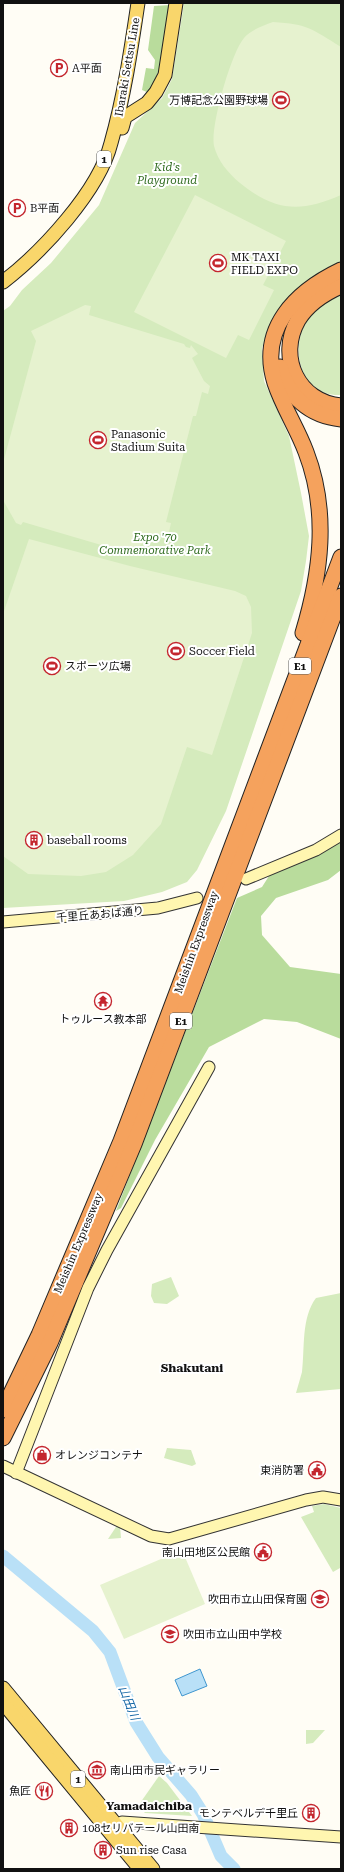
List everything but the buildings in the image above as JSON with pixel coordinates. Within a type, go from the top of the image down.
[{"type":"highway","points":[[260,774],[309,612],[317,574],[321,543],[320,505],[315,478],[301,440],[279,395],[270,363],[273,335],[281,318],[293,303],[319,282],[341,270]]},
{"type":"highway","points":[[293,303],[327,282],[341,277]]},
{"type":"highway","points":[[341,277],[311,295],[296,310],[285,327],[280,349],[280,367],[283,378],[290,392],[301,404],[324,416],[341,418]]},
{"type":"highway","points":[[341,286],[320,298],[299,318],[292,334],[289,352],[292,369],[298,381],[306,391],[322,402],[341,406]]},
{"type":"highway","name":"Meishin Expressway","points":[[3,1410],[39,1335],[121,1141],[341,557]]},
{"type":"highway","name":"Meishin Expressway","points":[[3,1438],[50,1343],[128,1158],[341,596]]},
{"type":"highway","points":[[333,617],[341,600]]},
{"type":"main road","name":"Ibaraki Settsu Line","points":[[3,282],[54,234],[83,198],[97,175],[112,142],[123,98],[138,3]]},
{"type":"main road","points":[[112,142],[119,138],[125,117],[147,103],[156,92],[165,76],[176,3]]},
{"type":"main road","name":"1","points":[[3,1688],[113,1828],[140,1869]]},
{"type":"main road","name":"1","points":[[3,1704],[113,1828],[153,1869]]},
{"type":"street","points":[[246,879],[316,850],[341,835]]},
{"type":"street","name":"千里丘あおば通り","points":[[3,922],[158,908],[196,898]]},
{"type":"street","points":[[16,1473],[88,1288],[107,1250],[209,1067]]},
{"type":"street","points":[[3,1466],[151,1536],[169,1539],[306,1500],[323,1497],[341,1500]]},
{"type":"street","points":[[113,1828],[122,1822],[218,1827],[337,1836],[341,1827]]},
{"type":"green space","name":"Expo '70 Commemorative Park","points":[[184,3],[341,3],[341,265],[287,301],[270,324],[262,348],[264,381],[289,436],[309,536],[301,591],[226,811],[197,870],[187,882],[162,892],[124,901],[3,908],[3,311],[10,306],[22,290],[51,263],[99,205],[135,123],[162,98],[172,79]]},
{"type":"green space","points":[[171,5],[163,61],[149,93],[142,90],[146,68],[154,69],[155,60],[148,50],[154,6]]},
{"type":"green space","name":"万博記念公園野球場","points":[[273,22],[294,24],[309,28],[341,47],[341,195],[313,205],[288,206],[277,204],[253,192],[231,175],[218,157],[214,146],[215,123],[218,107],[233,59],[239,46],[244,38],[250,33]]},
{"type":"green space","name":"MK TAXI FIELD EXPO","points":[[195,195],[286,241],[263,285],[274,290],[249,340],[238,335],[226,358],[134,312]]},
{"type":"green space","points":[[341,293],[341,395],[328,394],[317,389],[308,380],[302,370],[299,358],[299,346],[301,334],[311,312]]},
{"type":"green space","name":"Panasonic Stadium Suita","points":[[85,305],[91,306],[89,315],[184,344],[186,347],[190,348],[191,345],[198,354],[192,358],[204,381],[210,386],[208,394],[202,392],[196,416],[193,416],[166,522],[171,523],[169,532],[162,533],[140,545],[142,550],[136,553],[130,550],[125,552],[23,522],[21,525],[16,523],[3,500],[3,463],[36,341],[31,331]]},
{"type":"green space","name":"スポーツ広場","points":[[29,539],[130,566],[235,591],[246,596],[251,607],[252,633],[212,755],[187,747],[161,824],[133,855],[106,872],[81,876],[28,874],[3,856],[3,614]]},
{"type":"green space","points":[[341,836],[341,870],[328,880],[276,898],[261,916],[262,935],[290,967],[341,974],[341,1039],[297,1022],[264,1019],[209,1047],[155,1140],[121,1208],[116,1211],[237,898],[262,887],[269,876]]},
{"type":"green space","points":[[171,1277],[179,1296],[167,1304],[154,1303],[151,1296],[152,1284]]},
{"type":"green space","points":[[341,1293],[341,1389],[296,1393],[302,1372],[304,1334],[311,1306],[316,1298]]},
{"type":"green space","points":[[167,1448],[191,1450],[196,1464],[192,1466],[164,1458]]},
{"type":"green space","points":[[324,1504],[341,1508],[341,1563],[340,1568],[333,1572],[301,1517],[314,1512],[312,1506]]},
{"type":"green space","points":[[120,1526],[121,1538],[108,1539],[116,1527]]},
{"type":"green space","points":[[182,1550],[205,1604],[124,1639],[100,1585]]},
{"type":"green space","points":[[306,1730],[325,1730],[313,1743],[306,1744]]},
{"type":"green space","points":[[159,1776],[167,1783],[192,1816],[145,1813],[138,1806]]},
{"type":"water","points":[[200,1669],[207,1686],[182,1696],[175,1680]]},
{"type":"waterway","name":"山田川","points":[[3,1556],[93,1631],[110,1652],[136,1722],[158,1757],[191,1795],[203,1814],[221,1856],[234,1869]]},
{"type":"place","name":"A平面","points":[[59,68]]},
{"type":"place","name":"万博記念公園野球場","points":[[281,100]]},
{"type":"place","name":"B平面","points":[[17,208]]},
{"type":"place","name":"MK TAXI FIELD EXPO","points":[[218,263]]},
{"type":"place","name":"Panasonic Stadium Suita","points":[[98,440]]},
{"type":"place","name":"Soccer Field","points":[[176,651]]},
{"type":"place","name":"スポーツ広場","points":[[52,666]]},
{"type":"place","name":"baseball rooms","points":[[34,840]]},
{"type":"place","name":"トゥルース教本部","points":[[103,1001]]},
{"type":"place","name":"オレンジコンテナ","points":[[42,1455]]},
{"type":"place","name":"東消防署","points":[[317,1470]]},
{"type":"place","name":"南山田地区公民館","points":[[263,1552]]},
{"type":"place","name":"吹田市立山田保育園","points":[[320,1599]]},
{"type":"place","name":"吹田市立山田中学校","points":[[170,1634]]},
{"type":"place","name":"南山田市民ギャラリー","points":[[97,1770]]},
{"type":"place","name":"魚匠","points":[[44,1791]]},
{"type":"place","name":"モンテベルデ千里丘","points":[[311,1813]]},
{"type":"place","name":"108セリバテール山田南","points":[[69,1828]]},
{"type":"place","name":"Sun rise Casa","points":[[103,1850]]},
{"type":"district","name":"Shakutani","points":[[192,1368]]},
{"type":"district","name":"Yamadaichiba","points":[[149,1806]]},
{"type":"park label","name":"Kid's Playground","points":[[167,173]]}]
